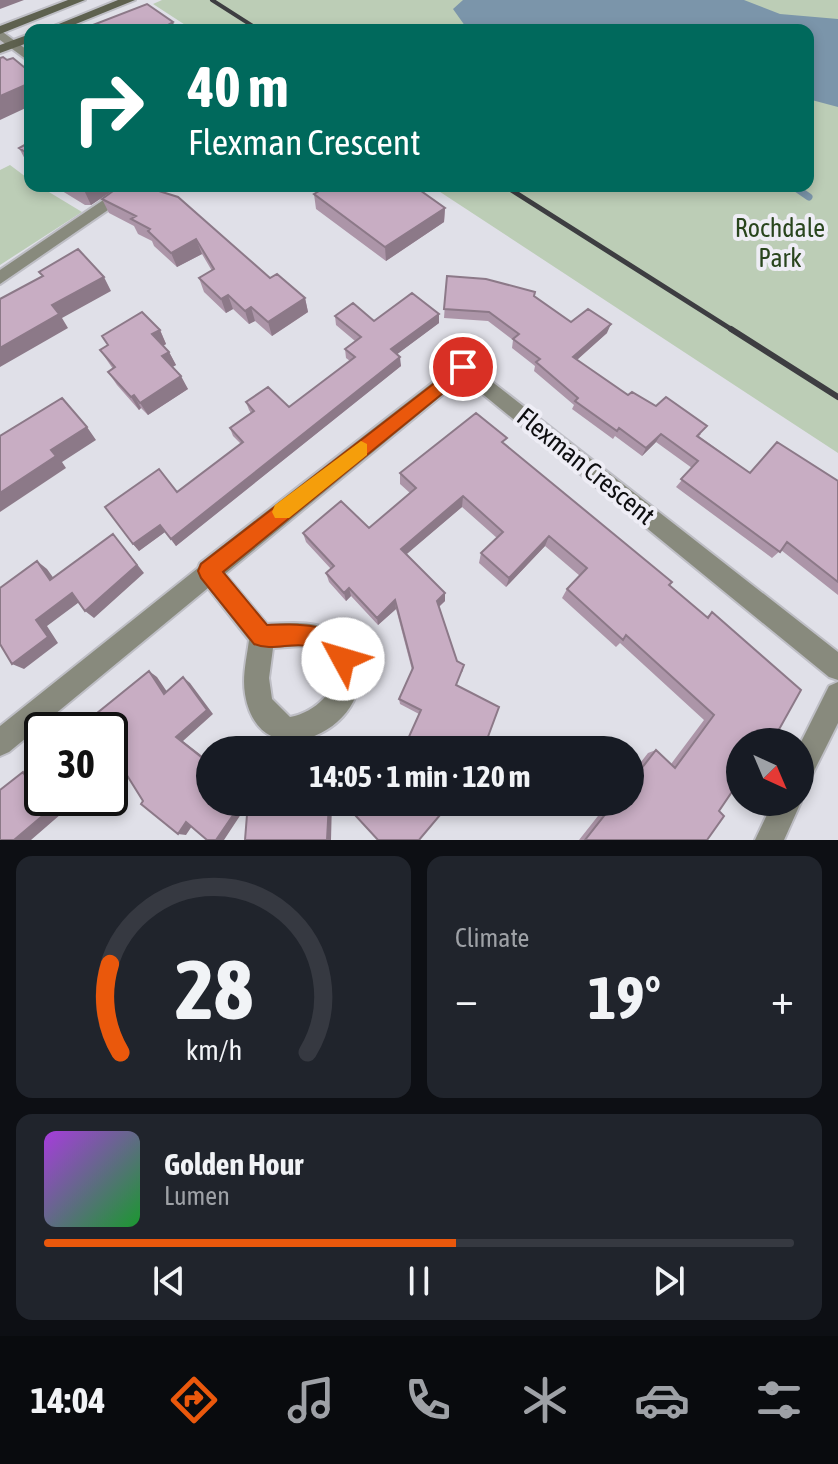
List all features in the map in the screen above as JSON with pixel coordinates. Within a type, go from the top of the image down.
[{"type":"main road","points":[[0,32],[79,0]]},
{"type":"main road","points":[[66,24],[129,0]]},
{"type":"street","points":[[0,32],[6,47]]},
{"type":"street","points":[[0,278],[126,192]]},
{"type":"street","name":"Flexman Crescent","points":[[0,743],[463,367],[838,668]]},
{"type":"street","points":[[208,571],[262,636]]},
{"type":"street","points":[[814,744],[838,695]]},
{"type":"street","points":[[769,840],[780,816]]},
{"type":"green space","name":"Rochdale Park","points":[[162,0],[838,0],[838,453],[440,192],[814,192],[814,24],[184,24],[153,4]]},
{"type":"green space","points":[[10,165],[24,176],[24,192],[49,192],[82,212],[0,265],[0,170]]},
{"type":"water","points":[[463,0],[744,0],[780,14],[838,19],[838,107],[814,101],[814,24],[464,24],[453,9]]},
{"type":"building","points":[[147,4],[173,22],[170,24],[95,24]]},
{"type":"building","points":[[0,58],[13,58],[24,67],[24,86],[0,96]]},
{"type":"building","points":[[112,192],[162,192],[178,197],[270,278],[277,274],[305,298],[268,322],[251,307],[245,311],[228,295],[221,299],[199,278],[214,269],[196,239],[171,253],[148,231],[150,229],[131,219],[136,216],[102,199]]},
{"type":"building","points":[[422,192],[445,208],[385,247],[314,194]]},
{"type":"building","points":[[78,249],[104,277],[52,305],[59,314],[0,348],[0,299],[43,276],[39,272]]},
{"type":"building","points":[[447,276],[486,279],[535,292],[534,296],[571,322],[588,309],[611,324],[573,357],[628,395],[632,392],[656,406],[666,397],[707,426],[697,436],[750,473],[777,442],[838,481],[838,582],[787,542],[780,552],[681,479],[698,461],[661,434],[646,448],[575,401],[578,398],[536,362],[540,359],[513,339],[519,334],[489,312],[444,309]]},
{"type":"building","points":[[412,293],[439,314],[391,349],[400,357],[171,539],[160,525],[133,544],[105,507],[159,469],[177,492],[243,442],[230,428],[254,411],[246,402],[268,387],[289,407],[355,357],[345,349],[361,337],[335,316],[353,303],[374,321]]},
{"type":"building","points":[[142,312],[160,330],[152,334],[169,352],[162,356],[181,376],[140,403],[108,372],[115,367],[100,350],[108,345],[102,336]]},
{"type":"building","points":[[62,398],[87,427],[51,450],[56,456],[0,493],[0,436]]},
{"type":"building","points":[[476,413],[507,438],[502,442],[672,582],[669,585],[708,618],[712,612],[801,690],[780,728],[726,728],[726,801],[719,811],[724,816],[707,840],[585,840],[604,816],[644,816],[644,765],[656,750],[675,768],[714,715],[626,635],[623,640],[567,589],[587,568],[549,536],[509,578],[481,553],[503,532],[463,496],[401,549],[445,593],[437,601],[457,661],[464,665],[456,685],[499,707],[488,736],[409,736],[421,710],[399,699],[413,668],[395,600],[377,618],[349,588],[344,593],[326,573],[334,566],[303,533],[341,501],[369,528],[416,488],[400,473]]},
{"type":"building","points":[[113,534],[137,565],[85,611],[72,593],[36,620],[48,637],[12,664],[0,644],[0,588],[37,561],[50,580]]},
{"type":"building","points":[[149,671],[164,694],[183,677],[207,710],[176,737],[196,753],[196,816],[232,816],[216,840],[207,840],[186,822],[178,834],[141,804],[143,801],[128,777],[128,712],[98,712]]},
{"type":"building","points":[[23,772],[24,816],[42,816],[14,840],[0,840],[0,790]]},
{"type":"building","points":[[247,816],[328,816],[327,840],[245,840]]},
{"type":"building","points":[[356,816],[439,816],[419,840],[378,840]]},
{"type":"waterway","points":[[802,192],[809,197]]},
{"type":"railway","points":[[212,0],[250,24]]},
{"type":"railway","points":[[514,192],[734,331]]},
{"type":"railway","points":[[731,329],[838,397]]},
{"type":"slow traffic","points":[[282,512],[361,449]]},
{"type":"route","points":[[343,659],[325,639],[312,635],[262,636],[208,571],[463,367]]}]
